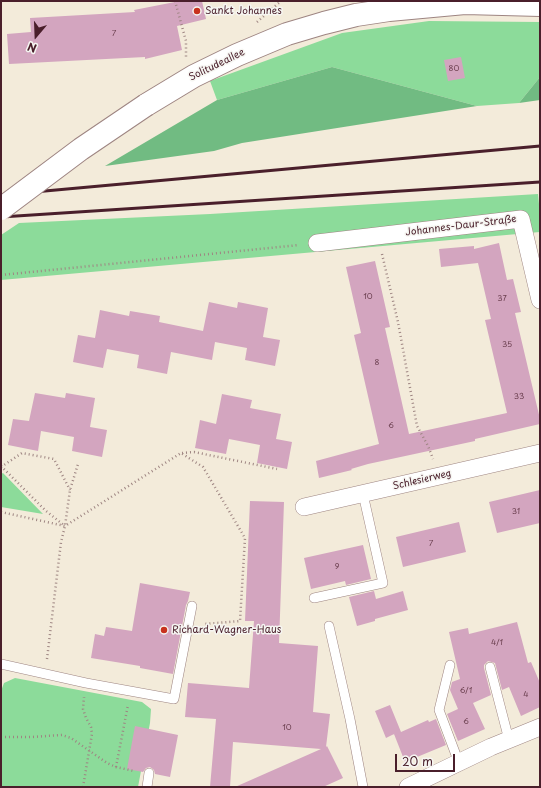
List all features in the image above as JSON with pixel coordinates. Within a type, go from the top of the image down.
[{"type":"main road","name":"Solitudeallee","points":[[1,209],[81,149],[146,105],[194,76],[287,34],[356,15],[389,10],[465,2],[540,4]]},
{"type":"street","name":"Johannes-Daur-Straße","points":[[317,243],[521,219],[540,300]]},
{"type":"street","name":"Schlesierweg","points":[[304,507],[540,453]]},
{"type":"street","points":[[408,787],[540,727]]},
{"type":"lane","points":[[314,598],[383,583],[363,494]]},
{"type":"lane","points":[[1,664],[86,683],[174,699],[192,606]]},
{"type":"lane","points":[[329,626],[350,719],[363,787]]},
{"type":"lane","points":[[450,665],[439,710],[459,763]]},
{"type":"lane","points":[[490,667],[509,740]]},
{"type":"lane","points":[[147,787],[149,774]]},
{"type":"path","points":[[176,1],[186,41],[186,61]]},
{"type":"path","points":[[1,275],[317,243]]},
{"type":"path","points":[[381,252],[398,322],[417,426],[433,457],[437,477]]},
{"type":"path","points":[[182,452],[203,467],[245,538],[240,621],[188,625]]},
{"type":"path","points":[[1,512],[65,526],[182,452],[194,452],[278,469]]},
{"type":"path","points":[[65,526],[46,511],[1,467],[22,453],[54,459],[70,490]]},
{"type":"path","points":[[45,674],[61,542],[65,526],[70,490],[78,464]]},
{"type":"path","points":[[83,787],[92,734],[91,727],[83,709],[86,683]]},
{"type":"path","points":[[116,768],[131,691]]},
{"type":"path","points":[[1,737],[62,735],[71,738],[116,768],[149,774]]},
{"type":"green space","points":[[429,21],[540,22],[540,77],[519,103],[477,106],[332,67],[217,100],[210,81],[342,33]]},
{"type":"green space","points":[[332,67],[477,106],[242,143],[214,151],[105,166],[217,100]]},
{"type":"green space","points":[[540,77],[540,100],[519,103]]},
{"type":"green space","points":[[538,194],[540,232],[1,280],[1,235],[19,223],[210,214]]},
{"type":"green space","points":[[3,473],[43,514],[1,507],[1,474]]},
{"type":"green space","points":[[15,678],[142,702],[151,709],[150,723],[138,787],[1,787],[1,691],[4,683]]},
{"type":"building","points":[[180,1],[202,1],[206,19],[177,26],[182,50],[145,59],[145,57],[9,64],[7,34],[31,32],[30,18],[135,12],[134,10]]},
{"type":"building","points":[[461,57],[465,78],[448,81],[444,60]]},
{"type":"building","points":[[499,243],[507,280],[513,279],[521,312],[515,313],[540,424],[475,439],[475,441],[368,464],[351,469],[352,470],[319,478],[316,461],[379,444],[354,335],[361,333],[346,267],[375,261],[390,327],[385,328],[409,434],[507,413],[485,320],[491,319],[478,263],[441,267],[439,249],[474,246],[474,249]]},
{"type":"building","points":[[209,302],[237,308],[238,302],[268,308],[263,337],[280,340],[275,366],[245,360],[247,348],[215,342],[212,360],[171,352],[167,374],[137,368],[139,355],[107,349],[103,368],[73,362],[78,335],[95,338],[100,310],[129,316],[130,311],[160,316],[159,322],[203,331]]},
{"type":"building","points":[[35,393],[65,398],[66,393],[95,398],[90,427],[107,430],[102,457],[72,451],[74,437],[41,431],[38,451],[8,445],[13,419],[29,421]]},
{"type":"building","points":[[222,394],[252,400],[250,408],[281,414],[276,439],[292,442],[287,469],[257,463],[260,445],[229,439],[226,454],[195,448],[200,420],[216,424]]},
{"type":"building","points":[[540,490],[540,523],[497,533],[489,502]]},
{"type":"building","points":[[250,501],[284,502],[279,643],[318,646],[313,712],[330,714],[326,747],[327,746],[343,778],[323,787],[235,787],[321,749],[233,742],[230,787],[210,787],[216,719],[185,717],[188,683],[249,688],[254,621],[245,621]]},
{"type":"building","points":[[459,522],[466,552],[403,567],[396,537]]},
{"type":"building","points":[[363,545],[371,579],[346,585],[345,581],[311,589],[304,558]]},
{"type":"building","name":"Richard-Wagner-Haus","points":[[140,583],[190,592],[186,605],[173,674],[140,668],[140,666],[91,658],[95,634],[104,636],[106,627],[132,631]]},
{"type":"building","points":[[374,591],[376,599],[403,591],[408,610],[375,619],[375,621],[357,626],[349,597]]},
{"type":"building","points":[[517,622],[528,663],[531,662],[540,683],[540,707],[521,716],[509,687],[502,690],[495,663],[488,661],[484,665],[484,668],[491,695],[473,703],[485,729],[458,741],[447,714],[458,709],[450,690],[452,682],[460,679],[449,632],[468,628],[469,634]]},
{"type":"building","points":[[390,705],[401,732],[428,720],[429,722],[436,719],[446,745],[405,762],[394,734],[386,738],[375,711]]},
{"type":"building","points":[[135,726],[178,735],[170,777],[155,774],[154,770],[150,767],[146,768],[143,772],[127,769]]},
{"type":"railway","points":[[1,195],[540,146]]},
{"type":"railway","points":[[1,217],[540,182]]},
{"type":"place","name":"Sankt Johannes","points":[[197,11]]},
{"type":"place","name":"Richard-Wagner-Haus","points":[[164,630]]}]
